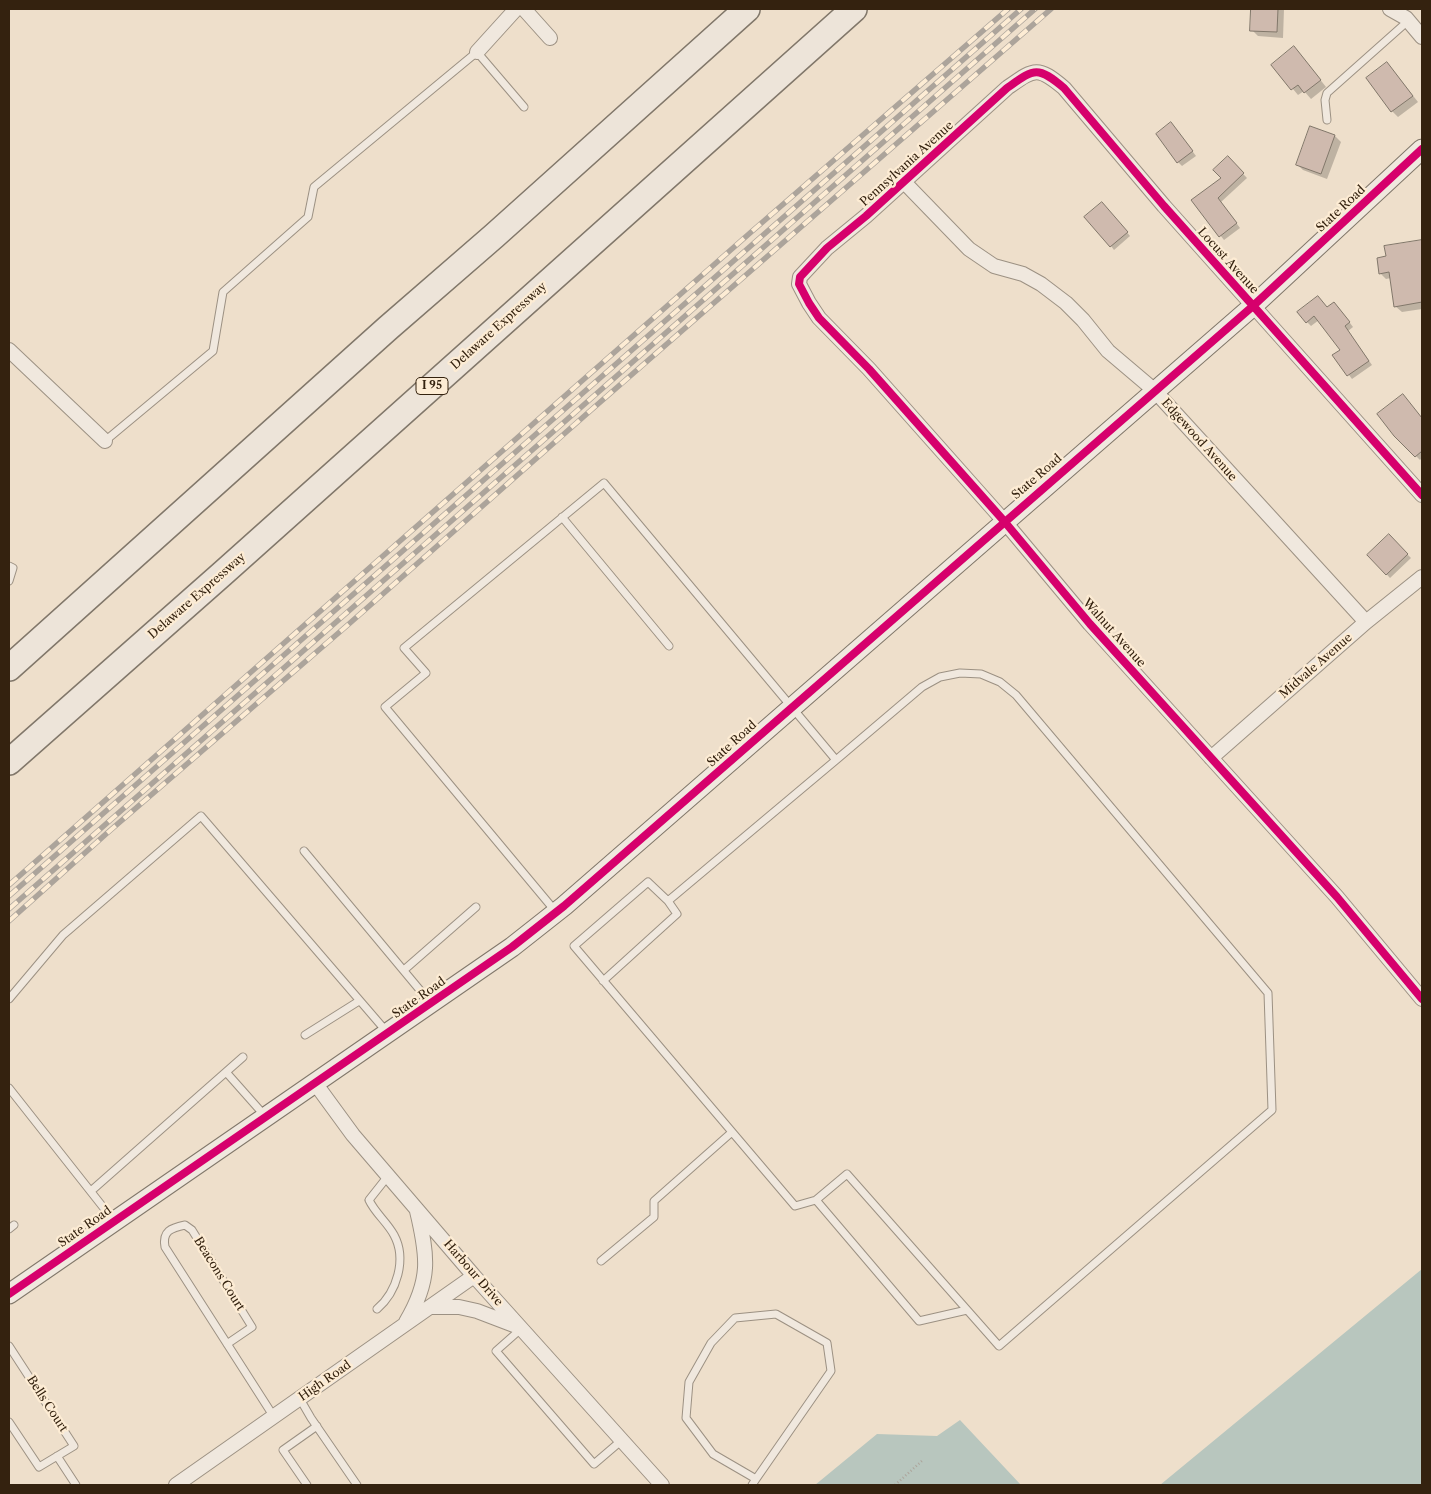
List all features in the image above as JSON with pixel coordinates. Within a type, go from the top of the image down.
[{"type":"highway","points":[[9,668],[365,348],[494,236],[747,9]]},
{"type":"highway","name":"Delaware Expressway","points":[[9,762],[854,9]]},
{"type":"main road","name":"State Road","points":[[9,1294],[431,1004],[512,947],[556,912],[629,851],[792,706],[1253,306],[1422,149]]},
{"type":"street","points":[[477,52],[516,9]]},
{"type":"street","points":[[524,9],[550,38]]},
{"type":"street","points":[[1390,9],[1408,21],[1422,36]]},
{"type":"street","name":"Pennsylvania Avenue","points":[[800,277],[827,248],[866,216],[1007,88],[1033,72]]},
{"type":"street","name":"Locust Avenue","points":[[1033,72],[1044,73],[1064,88],[1164,206],[1422,495]]},
{"type":"street","name":"Edgewood Avenue","points":[[904,182],[940,222],[985,262],[1023,274],[1041,284],[1066,303],[1083,320],[1108,351],[1154,390],[1366,622]]},
{"type":"street","name":"Walnut Avenue","points":[[800,277],[799,284],[809,304],[819,318],[869,369],[1004,521],[1090,624],[1337,897],[1422,999]]},
{"type":"street","points":[[9,350],[105,441]]},
{"type":"street","name":"Midvale Avenue","points":[[1212,758],[1366,622],[1422,577]]},
{"type":"street","name":"Harbour Drive","points":[[315,1083],[352,1134],[474,1276],[662,1485]]},
{"type":"street","points":[[403,1326],[419,1296],[424,1279],[425,1244],[417,1208]]},
{"type":"street","name":"High Road","points":[[176,1485],[474,1276]]},
{"type":"street","points":[[431,1307],[459,1307],[477,1311],[522,1328]]},
{"type":"lane","points":[[1327,120],[1325,100],[1327,93],[1408,21]]},
{"type":"lane","points":[[105,441],[213,351],[223,292],[308,217],[314,187],[477,52],[524,107]]},
{"type":"lane","points":[[556,912],[385,707],[426,673],[404,648],[604,483],[836,760]]},
{"type":"lane","points":[[562,517],[669,646]]},
{"type":"lane","points":[[9,566],[14,568],[9,581]]},
{"type":"lane","points":[[603,981],[677,914],[668,901],[648,882],[574,946],[603,981],[732,1132],[794,1206],[816,1200],[847,1174],[999,1346],[1272,1110],[1268,993],[1016,695],[1000,682],[981,674],[960,672],[940,677],[922,687],[668,901]]},
{"type":"lane","points":[[9,999],[62,935],[201,816],[388,1034]]},
{"type":"lane","points":[[304,851],[431,1004]]},
{"type":"lane","points":[[404,970],[476,907]]},
{"type":"lane","points":[[305,1035],[359,1001]]},
{"type":"lane","points":[[91,1191],[243,1057]]},
{"type":"lane","points":[[226,1072],[266,1117]]},
{"type":"lane","points":[[9,1088],[114,1221]]},
{"type":"lane","points":[[601,1261],[654,1217],[654,1201],[732,1132]]},
{"type":"lane","points":[[377,1309],[385,1302],[389,1295],[396,1281],[400,1266],[394,1235],[373,1208],[370,1200],[388,1175]]},
{"type":"lane","points":[[816,1200],[919,1321],[967,1310]]},
{"type":"lane","name":"Beacons Court","points":[[228,1344],[252,1328],[192,1230],[185,1225],[173,1228],[168,1232],[164,1240],[165,1248],[275,1417]]},
{"type":"lane","points":[[752,1485],[831,1371],[827,1344],[776,1314],[735,1318],[710,1343],[689,1382],[686,1418],[713,1454],[756,1478]]},
{"type":"lane","points":[[522,1328],[496,1351],[594,1464],[622,1440]]},
{"type":"lane","name":"Bells Court","points":[[9,1346],[74,1446],[39,1467],[9,1422]]},
{"type":"lane","points":[[300,1399],[357,1485]]},
{"type":"lane","points":[[307,1485],[283,1450],[317,1426]]},
{"type":"lane","points":[[57,1456],[76,1485]]},
{"type":"path","points":[[895,1485],[923,1460]]},
{"type":"shaded area","points":[[1422,1269],[1422,1485],[1160,1485]]},
{"type":"shaded area","points":[[960,1420],[1021,1485],[815,1485],[877,1434],[937,1436]]},
{"type":"building","points":[[1251,9],[1278,9],[1277,32],[1250,31]]},
{"type":"building","points":[[1294,46],[1321,80],[1304,93],[1298,85],[1291,90],[1271,65]]},
{"type":"building","points":[[1387,62],[1413,96],[1391,112],[1366,78]]},
{"type":"building","points":[[1171,122],[1193,151],[1177,163],[1156,134]]},
{"type":"building","points":[[1310,126],[1335,135],[1321,174],[1296,165]]},
{"type":"building","points":[[1228,156],[1244,173],[1218,198],[1237,223],[1219,237],[1191,200],[1221,178],[1213,170]]},
{"type":"building","points":[[1102,202],[1128,232],[1110,247],[1084,217]]},
{"type":"building","points":[[1422,240],[1422,302],[1394,307],[1389,272],[1379,274],[1377,258],[1386,256],[1384,246]]},
{"type":"building","points":[[1318,296],[1327,307],[1334,302],[1350,322],[1345,326],[1369,361],[1347,376],[1332,355],[1340,350],[1314,316],[1306,323],[1297,312]]},
{"type":"building","points":[[1403,394],[1422,418],[1422,451],[1415,457],[1394,436],[1377,414]]},
{"type":"building","points":[[1389,534],[1408,554],[1386,575],[1367,555]]},
{"type":"railway","points":[[9,885],[750,233],[1008,9]]},
{"type":"railway","points":[[9,896],[1021,9]]},
{"type":"railway","points":[[9,909],[1035,9]]},
{"type":"railway","points":[[9,921],[106,834],[350,623],[1051,9]]},
{"type":"cycle path","points":[[1422,495],[1164,206],[1064,88],[1041,73],[1030,74],[1007,88],[866,216],[827,248],[800,277],[799,284],[819,318],[869,369],[1004,521],[1090,624],[1337,897],[1422,999]]},
{"type":"cycle path","points":[[9,1294],[512,947],[564,906],[1253,306],[1422,149]]}]
